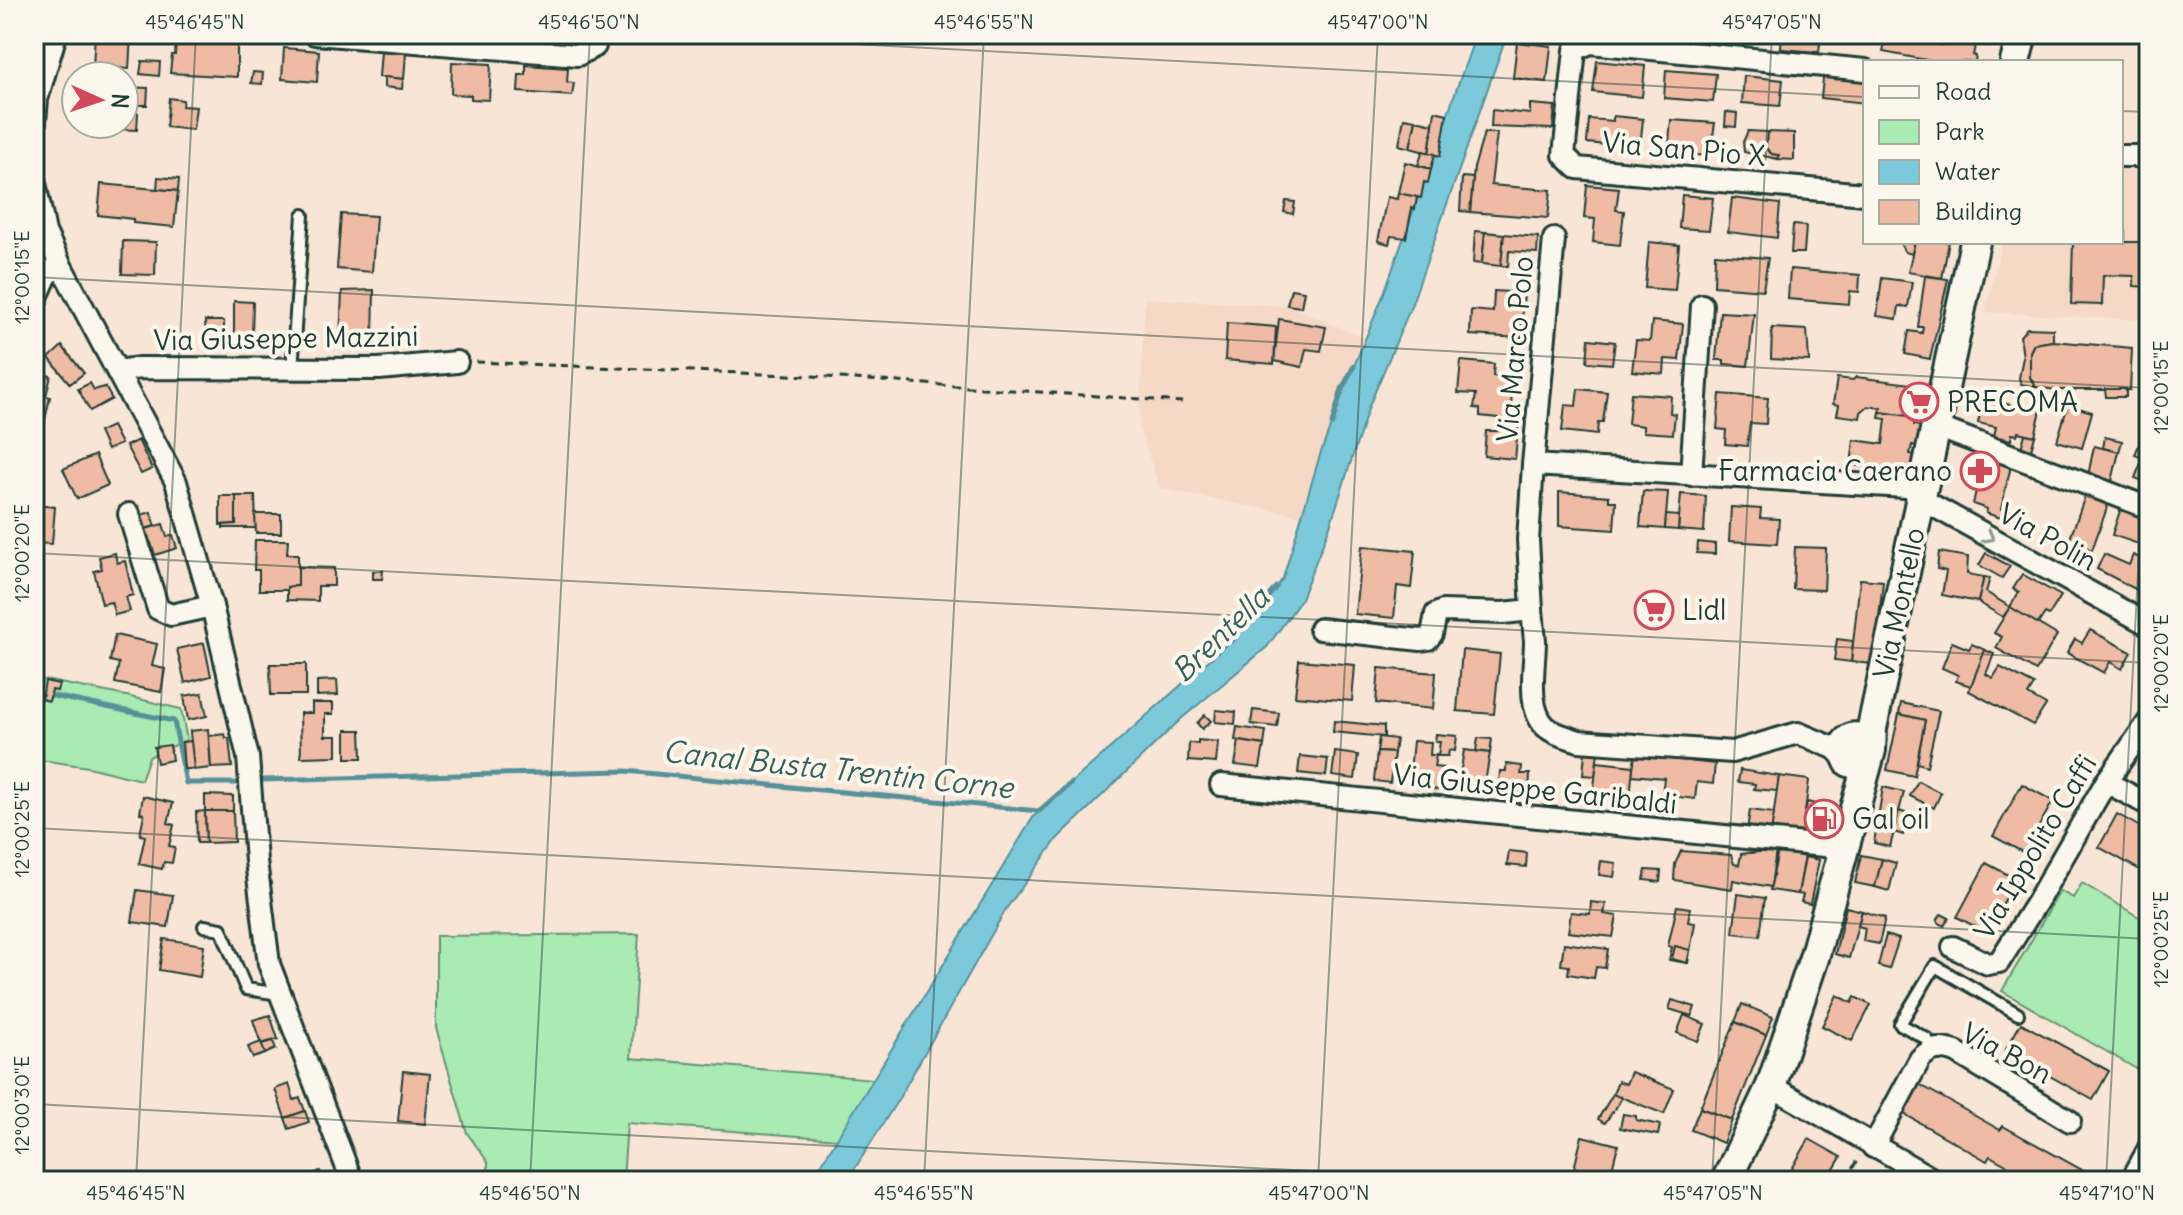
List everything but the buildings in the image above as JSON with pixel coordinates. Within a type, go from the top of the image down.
[{"type":"main road","points":[[2016,60],[2022,34]]},
{"type":"main road","name":"Via Montello","points":[[1726,1181],[1771,1086],[1814,958],[1844,848],[1857,751],[1922,494],[1975,244]]},
{"type":"street","points":[[34,132],[37,99],[56,34]]},
{"type":"street","points":[[315,34],[578,55],[595,46],[596,34]]},
{"type":"street","name":"Via San Pio X","points":[[1863,70],[1590,43],[1575,50],[1564,155],[1577,168],[1863,194]]},
{"type":"street","points":[[2123,156],[2149,156]]},
{"type":"street","name":"Via Giuseppe Mazzini","points":[[34,178],[45,232],[176,482],[212,606],[248,757],[256,861],[269,964],[352,1181]]},
{"type":"street","name":"Via Marco Polo","points":[[1554,239],[1528,540],[1535,642],[1532,684],[1544,725],[1579,741],[1732,752],[1798,733],[1857,751]]},
{"type":"street","points":[[34,304],[47,275],[60,264]]},
{"type":"street","points":[[1691,475],[1702,305]]},
{"type":"street","name":"Via Giuseppe Mazzini","points":[[117,371],[140,368],[379,369],[457,362]]},
{"type":"street","points":[[1937,427],[2149,508]]},
{"type":"street","name":"Via Marco Polo","points":[[1533,465],[1922,494]]},
{"type":"street","name":"Via Polin","points":[[1922,494],[2149,625]]},
{"type":"street","points":[[129,514],[158,609],[171,615],[212,606]]},
{"type":"street","points":[[1320,629],[1421,640],[1428,639],[1432,634],[1432,621],[1436,614],[1443,611],[1503,613],[1532,610]]},
{"type":"street","name":"Via Ippolito Caffi","points":[[1953,947],[1988,964],[1999,962],[2106,782],[2149,721]]},
{"type":"street","points":[[2106,782],[2149,805]]},
{"type":"street","name":"Via Giuseppe Garibaldi","points":[[1221,785],[1844,848]]},
{"type":"street","name":"Via Bon","points":[[1873,1147],[1920,1059],[1927,1051],[1933,1050],[1956,1052],[2070,1121]]},
{"type":"street","points":[[1771,1086],[1936,1181]]},
{"type":"street","points":[[2131,1181],[2149,1148]]},
{"type":"lane","points":[[292,370],[303,215]]},
{"type":"lane","points":[[204,926],[221,929],[246,989],[280,994]]},
{"type":"lane","points":[[1933,1050],[1927,1039],[1900,1024],[1935,966],[2018,1014]]},
{"type":"path","points":[[457,362],[812,376],[1182,402]]},
{"type":"shaded area","points":[[2074,34],[2149,34],[2149,46]]},
{"type":"shaded area","points":[[2123,168],[2149,169],[2149,368],[2141,367],[2142,320],[1985,312],[2002,244],[2123,244]]},
{"type":"shaded area","points":[[1145,298],[1290,306],[1365,338],[1320,455],[1302,516],[1160,489],[1139,428]]},
{"type":"green space","points":[[34,678],[181,709],[187,740],[149,757],[141,780],[88,767],[34,759]]},
{"type":"green space","points":[[2082,883],[2149,923],[2149,1056],[2140,1071],[2002,991],[2060,891],[2073,898]]},
{"type":"green space","points":[[639,934],[631,1058],[874,1079],[838,1139],[627,1123],[623,1181],[488,1181],[488,1162],[467,1133],[436,1028],[436,936]]},
{"type":"water","points":[[1476,34],[1507,34],[1410,309],[1369,406],[1330,526],[1300,601],[1267,647],[1181,719],[1058,838],[1006,909],[899,1098],[847,1181],[811,1181],[1034,816],[1254,620],[1283,578],[1320,455],[1383,296]]},
{"type":"waterway","name":"Canal Busta Trentin Corne","points":[[1332,424],[1342,389],[1354,366]]},
{"type":"waterway","name":"Canal Busta Trentin Corne","points":[[1232,641],[1276,587]]},
{"type":"waterway","name":"Canal Busta Trentin Corne","points":[[34,692],[174,721],[186,783],[236,783]]},
{"type":"waterway","name":"Canal Busta Trentin Corne","points":[[261,780],[625,771],[1039,811],[1071,783]]},
{"type":"place","name":"PRECOMA","points":[[1919,402]]},
{"type":"place","name":"Farmacia Caerano","points":[[1980,471]]},
{"type":"place","name":"Lidl","points":[[1654,610]]},
{"type":"place","name":"Gal oil","points":[[1824,819]]},
{"type":"water label","name":"Brentella","points":[[1220,634]]}]
